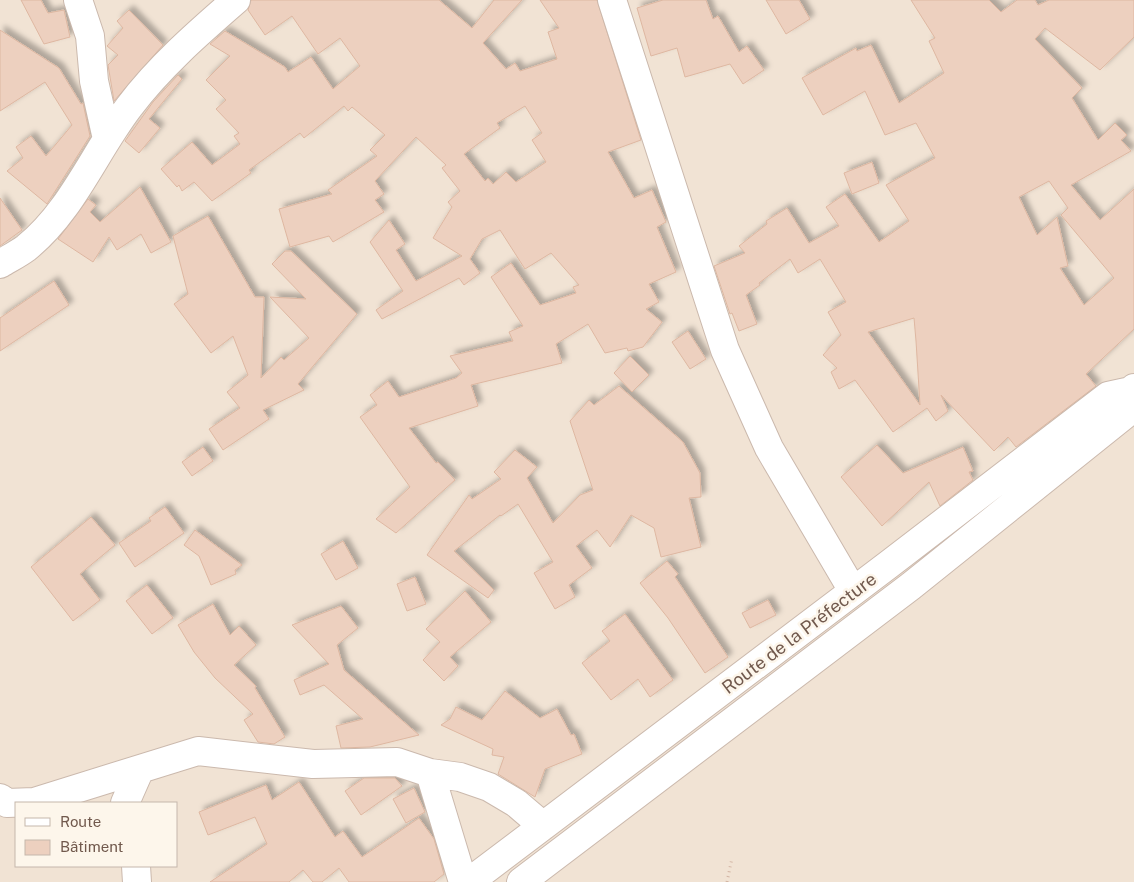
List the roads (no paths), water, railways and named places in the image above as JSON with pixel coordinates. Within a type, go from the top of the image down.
[{"type":"street","points":[[78,0],[90,36],[94,81],[106,139]]},
{"type":"street","points":[[0,264],[26,248],[47,226],[74,194],[106,139],[129,106],[196,35],[236,0]]},
{"type":"street","points":[[612,0],[725,350],[769,448],[853,592]]},
{"type":"street","name":"Route de la Préfecture","points":[[469,882],[853,592],[1108,396],[1132,390],[1127,413],[903,592],[521,882]]},
{"type":"street","points":[[34,802],[198,751],[314,764],[397,762],[430,773],[460,777],[489,787],[516,803],[543,826]]},
{"type":"street","points":[[125,802],[140,770]]},
{"type":"street","points":[[430,773],[463,882]]},
{"type":"street","points":[[0,798],[7,803],[15,803]]},
{"type":"street","points":[[136,867],[137,882]]}]
